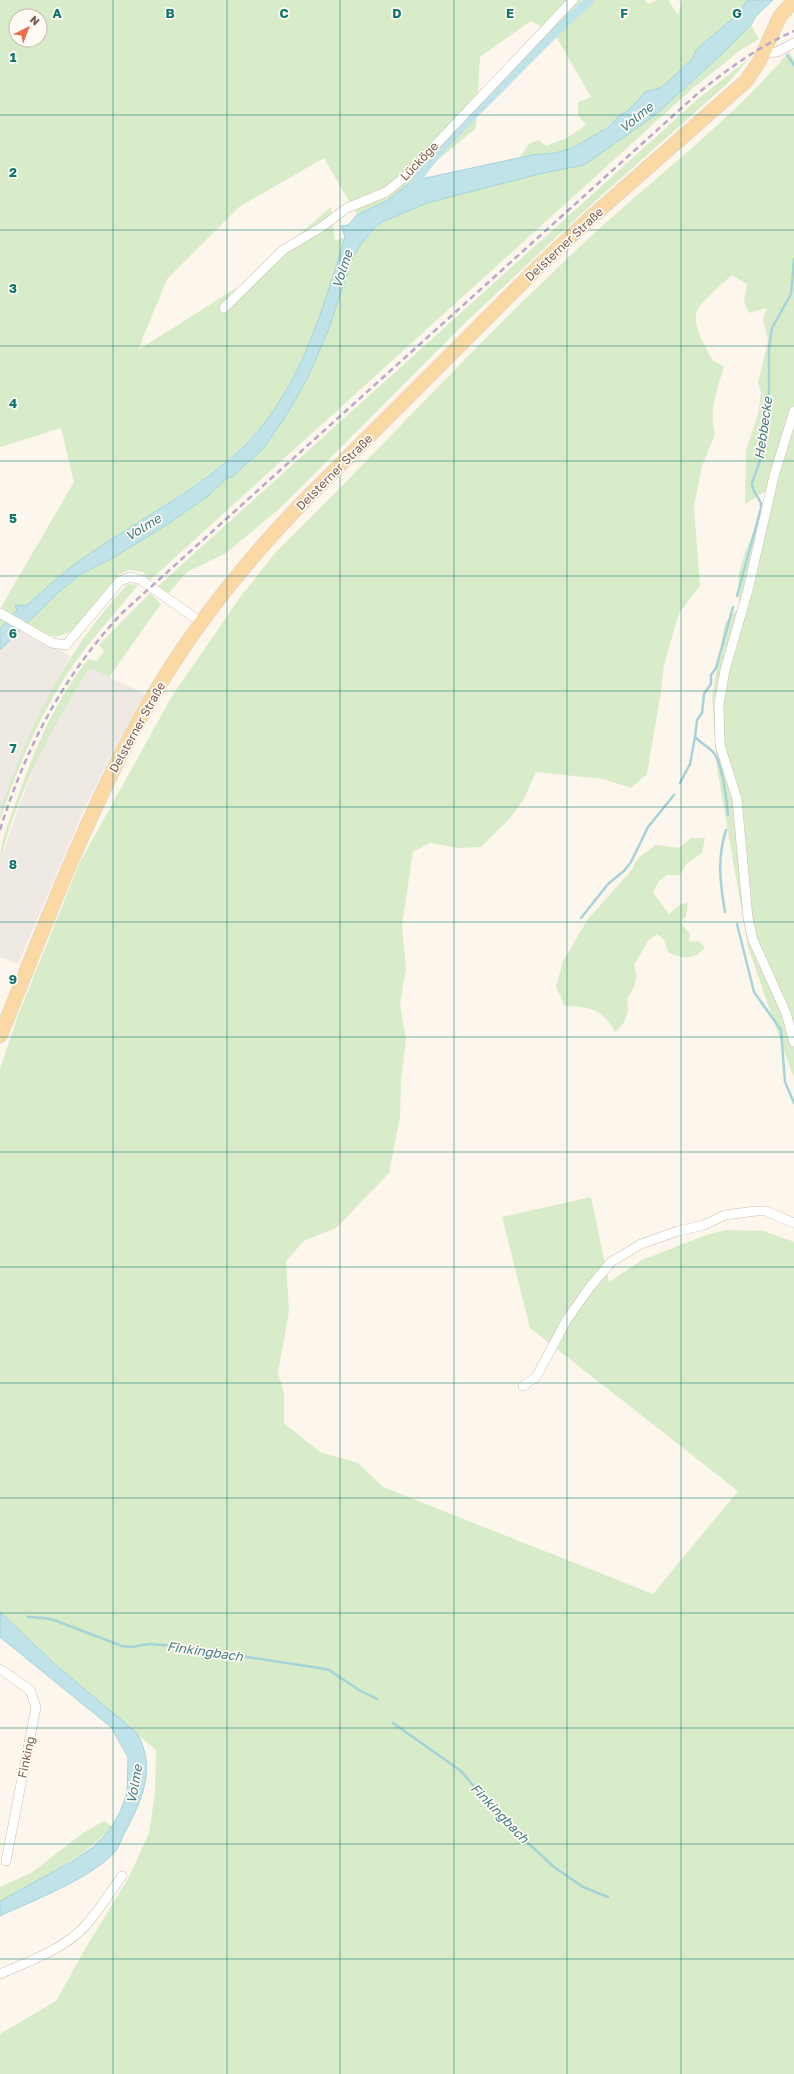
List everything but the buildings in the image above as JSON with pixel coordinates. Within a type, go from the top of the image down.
[{"type":"main road","name":"Delsterner Straße","points":[[0,1036],[71,862],[110,778],[150,700],[202,623],[255,554],[303,502],[536,269],[587,221],[736,91],[754,70],[764,54],[780,16],[794,1]]},
{"type":"street","name":"Lücköge","points":[[224,308],[283,250],[320,228],[347,208],[386,192],[406,176],[573,0]]},
{"type":"street","points":[[764,54],[777,52],[794,43]]},
{"type":"street","points":[[794,411],[774,476],[748,590],[724,670],[719,704],[720,745],[737,799],[748,918],[753,940],[786,1013],[794,1042]]},
{"type":"street","points":[[2,614],[58,645],[66,645],[120,581],[130,577],[140,580],[202,623]]},
{"type":"street","points":[[523,1386],[536,1377],[566,1321],[590,1287],[611,1262],[641,1244],[678,1231],[704,1225],[725,1215],[766,1211],[794,1223]]},
{"type":"street","name":"Finking","points":[[0,1669],[30,1690],[36,1708],[6,1861]]},
{"type":"street","points":[[0,1974],[45,1954],[70,1939],[86,1925],[122,1876]]},
{"type":"shaded area","points":[[20,628],[70,656],[30,735],[0,811],[0,650]]},
{"type":"shaded area","points":[[90,668],[145,694],[116,746],[83,812],[18,964],[0,957],[0,863],[21,800],[44,745]]},
{"type":"green space","points":[[0,0],[586,0],[574,14],[595,0],[645,0],[648,4],[658,0],[668,0],[678,15],[683,0],[747,0],[739,13],[696,50],[693,58],[669,81],[660,88],[645,92],[629,110],[620,115],[597,135],[564,151],[520,157],[529,144],[539,140],[546,146],[567,138],[586,125],[578,115],[578,102],[591,97],[554,33],[531,21],[480,57],[476,128],[388,200],[357,215],[324,158],[239,207],[167,279],[138,350],[238,287],[331,207],[335,241],[345,237],[325,302],[309,344],[289,385],[264,424],[232,456],[215,470],[105,549],[0,632],[0,609],[74,482],[61,428],[0,447]]},
{"type":"green space","points":[[751,25],[759,39],[742,49],[692,89],[149,581],[143,572],[130,570],[119,574],[72,631],[56,637],[45,634],[27,623],[60,591],[82,574],[109,560],[165,526],[208,496],[226,479],[233,476],[262,450],[286,416],[308,377],[328,331],[352,259],[361,244],[382,222],[427,203],[543,173],[584,165],[654,116]]},
{"type":"green space","points":[[789,52],[794,60],[794,1079],[748,947],[717,768],[712,696],[725,623],[740,606],[738,578],[740,569],[759,521],[767,490],[745,504],[746,449],[758,415],[761,392],[758,383],[768,341],[763,319],[767,308],[749,313],[744,302],[747,284],[732,275],[705,300],[698,309],[696,315],[697,328],[713,361],[724,366],[713,409],[713,426],[715,434],[702,466],[694,507],[700,586],[679,613],[664,665],[647,774],[631,788],[603,779],[536,772],[524,799],[510,818],[481,847],[459,848],[430,843],[413,852],[402,925],[406,968],[400,1005],[406,1039],[401,1080],[400,1117],[389,1173],[336,1228],[304,1241],[286,1261],[289,1311],[278,1373],[284,1393],[284,1423],[320,1452],[358,1463],[383,1487],[653,1594],[738,1491],[530,1328],[502,1217],[591,1197],[609,1282],[642,1260],[709,1234],[727,1230],[764,1231],[794,1242],[794,2074],[0,2074],[0,2034],[56,2001],[85,1949],[128,1879],[149,1833],[155,1793],[156,1750],[58,1667],[0,1612],[0,1069],[17,1018],[80,862],[172,696],[241,596],[276,552],[535,289],[600,228],[711,131]]},
{"type":"green space","points":[[751,57],[728,83],[582,213],[465,323],[278,510],[226,553],[187,572],[168,594],[157,587],[699,98]]},
{"type":"green space","points":[[128,584],[138,585],[83,652],[66,676],[46,710],[28,746],[13,782],[0,820],[1,808],[7,790],[24,747],[48,697],[76,649],[92,626]]},
{"type":"green space","points":[[150,593],[161,604],[109,677],[90,668],[62,714],[25,786],[15,811],[0,863],[0,855],[5,832],[30,764],[46,728],[65,692],[88,659],[97,661],[104,651],[99,645]]},
{"type":"green space","points":[[691,838],[705,838],[702,853],[685,865],[680,875],[667,875],[658,882],[653,893],[669,914],[681,904],[688,903],[686,917],[680,922],[690,934],[689,942],[699,941],[705,948],[696,955],[688,958],[668,952],[664,940],[657,934],[648,941],[634,965],[636,979],[627,999],[628,1009],[626,1017],[622,1025],[615,1032],[606,1018],[595,1011],[582,1007],[565,1006],[556,987],[563,961],[588,919],[631,871],[638,858],[656,845],[679,848]]},
{"type":"green space","points":[[104,1821],[112,1826],[74,1859],[45,1877],[0,1901],[0,1887],[31,1873],[83,1833]]},
{"type":"water","name":"Volme","points":[[747,0],[773,0],[756,16],[751,25],[722,54],[654,116],[584,165],[543,173],[427,203],[382,222],[361,244],[352,259],[328,331],[308,377],[286,416],[262,450],[233,476],[226,479],[208,496],[165,526],[109,560],[81,574],[60,591],[0,650],[0,629],[17,610],[15,605],[26,606],[82,559],[207,477],[245,445],[264,423],[281,399],[295,374],[318,320],[345,237],[341,226],[348,225],[357,215],[388,200],[418,176],[421,179],[532,155],[555,153],[572,148],[607,128],[620,115],[629,110],[645,92],[660,88],[669,81],[693,58],[696,50],[739,13]]},
{"type":"water","name":"Volme","points":[[0,1612],[58,1667],[137,1733],[143,1746],[146,1759],[146,1772],[145,1784],[141,1797],[118,1848],[112,1855],[87,1874],[73,1882],[0,1916],[0,1901],[71,1862],[93,1847],[112,1826],[120,1812],[127,1793],[128,1757],[111,1727],[0,1637]]},
{"type":"waterway","points":[[412,187],[433,159],[480,107],[590,0]]},
{"type":"waterway","name":"Hebbecke","points":[[787,55],[794,65]]},
{"type":"waterway","name":"Hebbecke","points":[[737,596],[761,508],[761,503],[753,489],[752,483],[762,455],[761,428],[769,392],[769,348],[772,328],[791,294],[794,259]]},
{"type":"waterway","name":"Hebbecke","points":[[728,815],[719,763],[712,751],[695,737],[697,720],[702,713],[704,694],[711,684],[711,675],[716,668],[733,607]]},
{"type":"waterway","points":[[680,783],[690,764],[695,737]]},
{"type":"waterway","points":[[581,918],[608,884],[624,871],[631,862],[648,827],[674,795]]},
{"type":"waterway","name":"Hebbecke","points":[[725,912],[720,861],[726,830]]},
{"type":"waterway","name":"Hebbecke","points":[[737,924],[754,992],[781,1030],[785,1082],[794,1103]]},
{"type":"waterway","name":"Finkingbach","points":[[28,1617],[54,1620],[122,1646],[132,1647],[149,1644],[175,1646],[329,1670],[359,1690],[377,1699]]},
{"type":"waterway","name":"Finkingbach","points":[[393,1723],[461,1771],[500,1817],[554,1867],[583,1887],[608,1897]]},
{"type":"railway","points":[[0,830],[10,799],[34,741],[64,687],[101,637],[122,613],[696,95],[743,60],[768,44],[794,31]]}]
